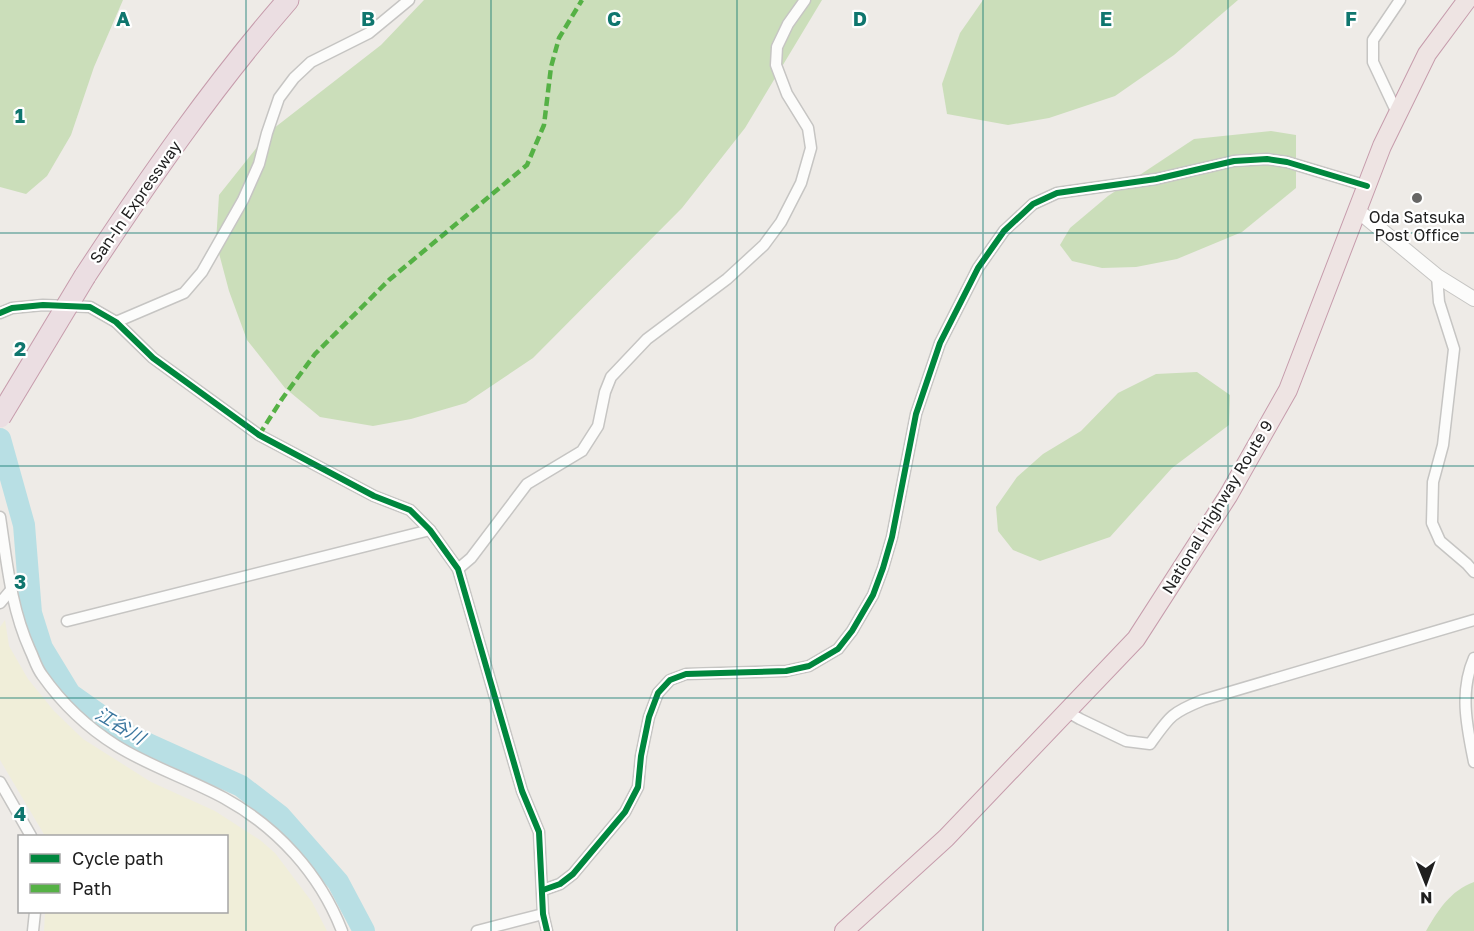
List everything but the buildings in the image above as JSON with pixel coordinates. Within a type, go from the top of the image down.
[{"type":"highway","name":"San-In Expressway","points":[[0,417],[85,276],[138,196],[208,99],[288,0]]},
{"type":"highway","name":"National Highway Route 9","points":[[844,931],[946,837],[1136,639],[1228,496],[1288,390],[1366,186],[1397,113],[1427,54],[1467,0]]},
{"type":"street","points":[[116,322],[184,293],[202,273],[243,200],[259,165],[279,98],[294,78],[311,62],[369,33],[409,0]]},
{"type":"street","points":[[458,569],[471,558],[527,484],[582,451],[598,426],[604,392],[611,377],[647,339],[727,279],[764,245],[781,222],[801,183],[811,148],[808,128],[787,94],[776,65],[777,47],[788,24],[805,0]]},
{"type":"street","points":[[1397,113],[1373,62],[1373,40],[1400,0]]},
{"type":"street","points":[[543,890],[560,884],[573,874],[625,812],[638,787],[641,756],[649,717],[658,693],[670,680],[686,674],[786,671],[809,666],[838,649],[852,630],[873,595],[883,568],[892,537],[915,414],[940,343],[978,268],[1004,231],[1033,204],[1057,193],[1155,179],[1234,161],[1287,162],[1366,186]]},
{"type":"street","points":[[1357,210],[1437,276],[1474,299]]},
{"type":"street","points":[[1437,276],[1438,302],[1454,349],[1443,445],[1433,482],[1432,523],[1440,541],[1474,572]]},
{"type":"street","points":[[0,313],[12,308],[43,305],[90,307],[116,322],[153,358],[259,435],[374,496],[410,510],[430,530],[458,569],[522,791],[539,832],[543,914],[547,931]]},
{"type":"street","points":[[0,517],[11,590],[21,629],[40,673],[69,709],[117,746],[225,798],[271,830],[303,862],[334,910],[342,931]]},
{"type":"street","points":[[67,621],[430,530]]},
{"type":"street","points":[[0,603],[11,590]]},
{"type":"street","points":[[1066,711],[1126,741],[1150,744],[1168,718],[1176,711],[1203,700],[1474,620]]},
{"type":"street","points":[[1474,658],[1465,695],[1467,727],[1474,762]]},
{"type":"street","points":[[0,782],[31,835]]},
{"type":"street","points":[[33,931],[34,913]]},
{"type":"street","points":[[477,931],[543,914]]},
{"type":"shaded area","points":[[5,620],[9,646],[28,679],[54,711],[83,739],[151,782],[215,811],[260,840],[275,853],[312,902],[327,931],[44,931],[45,913],[228,913],[228,835],[44,835],[0,760],[0,627]]},
{"type":"green space","points":[[0,0],[123,0],[94,67],[71,135],[47,176],[26,194],[0,187]]},
{"type":"green space","points":[[424,0],[822,0],[745,128],[682,208],[533,358],[466,403],[411,419],[373,426],[320,417],[285,388],[247,340],[229,291],[216,242],[219,195],[269,132],[381,45]]},
{"type":"green space","points":[[983,0],[1238,0],[1174,55],[1115,96],[1049,118],[1008,125],[947,114],[942,84],[960,33]]},
{"type":"green space","points":[[1271,131],[1296,135],[1296,188],[1242,232],[1177,259],[1136,267],[1102,268],[1072,261],[1060,245],[1070,228],[1108,196],[1194,139]]},
{"type":"green space","points":[[1197,372],[1230,395],[1229,425],[1172,468],[1110,537],[1040,561],[1013,550],[998,531],[996,507],[1017,477],[1043,454],[1081,431],[1118,393],[1156,374]]},
{"type":"green space","points":[[1474,882],[1474,931],[1426,931],[1451,896]]},
{"type":"waterway","name":"江谷川","points":[[0,439],[24,525],[31,613],[42,648],[70,694],[128,735],[241,786],[280,816],[338,882],[364,931]]},
{"type":"marked path","points":[[259,435],[315,354],[389,280],[527,165],[544,125],[551,67],[559,38],[582,0]]},
{"type":"cycle path","points":[[543,890],[560,884],[573,874],[625,812],[638,787],[641,756],[649,717],[658,693],[670,680],[686,674],[786,671],[809,666],[838,649],[852,631],[873,595],[883,568],[892,537],[916,414],[940,343],[978,268],[1004,231],[1033,204],[1057,193],[1156,179],[1234,161],[1267,159],[1287,162],[1367,186]]},
{"type":"cycle path","points":[[0,313],[12,308],[43,305],[90,307],[116,322],[153,358],[259,435],[374,496],[410,510],[430,530],[458,569],[522,791],[539,832],[543,914],[547,931]]},
{"type":"place","name":"Oda Satsuka Post Office","points":[[1417,198]]}]
